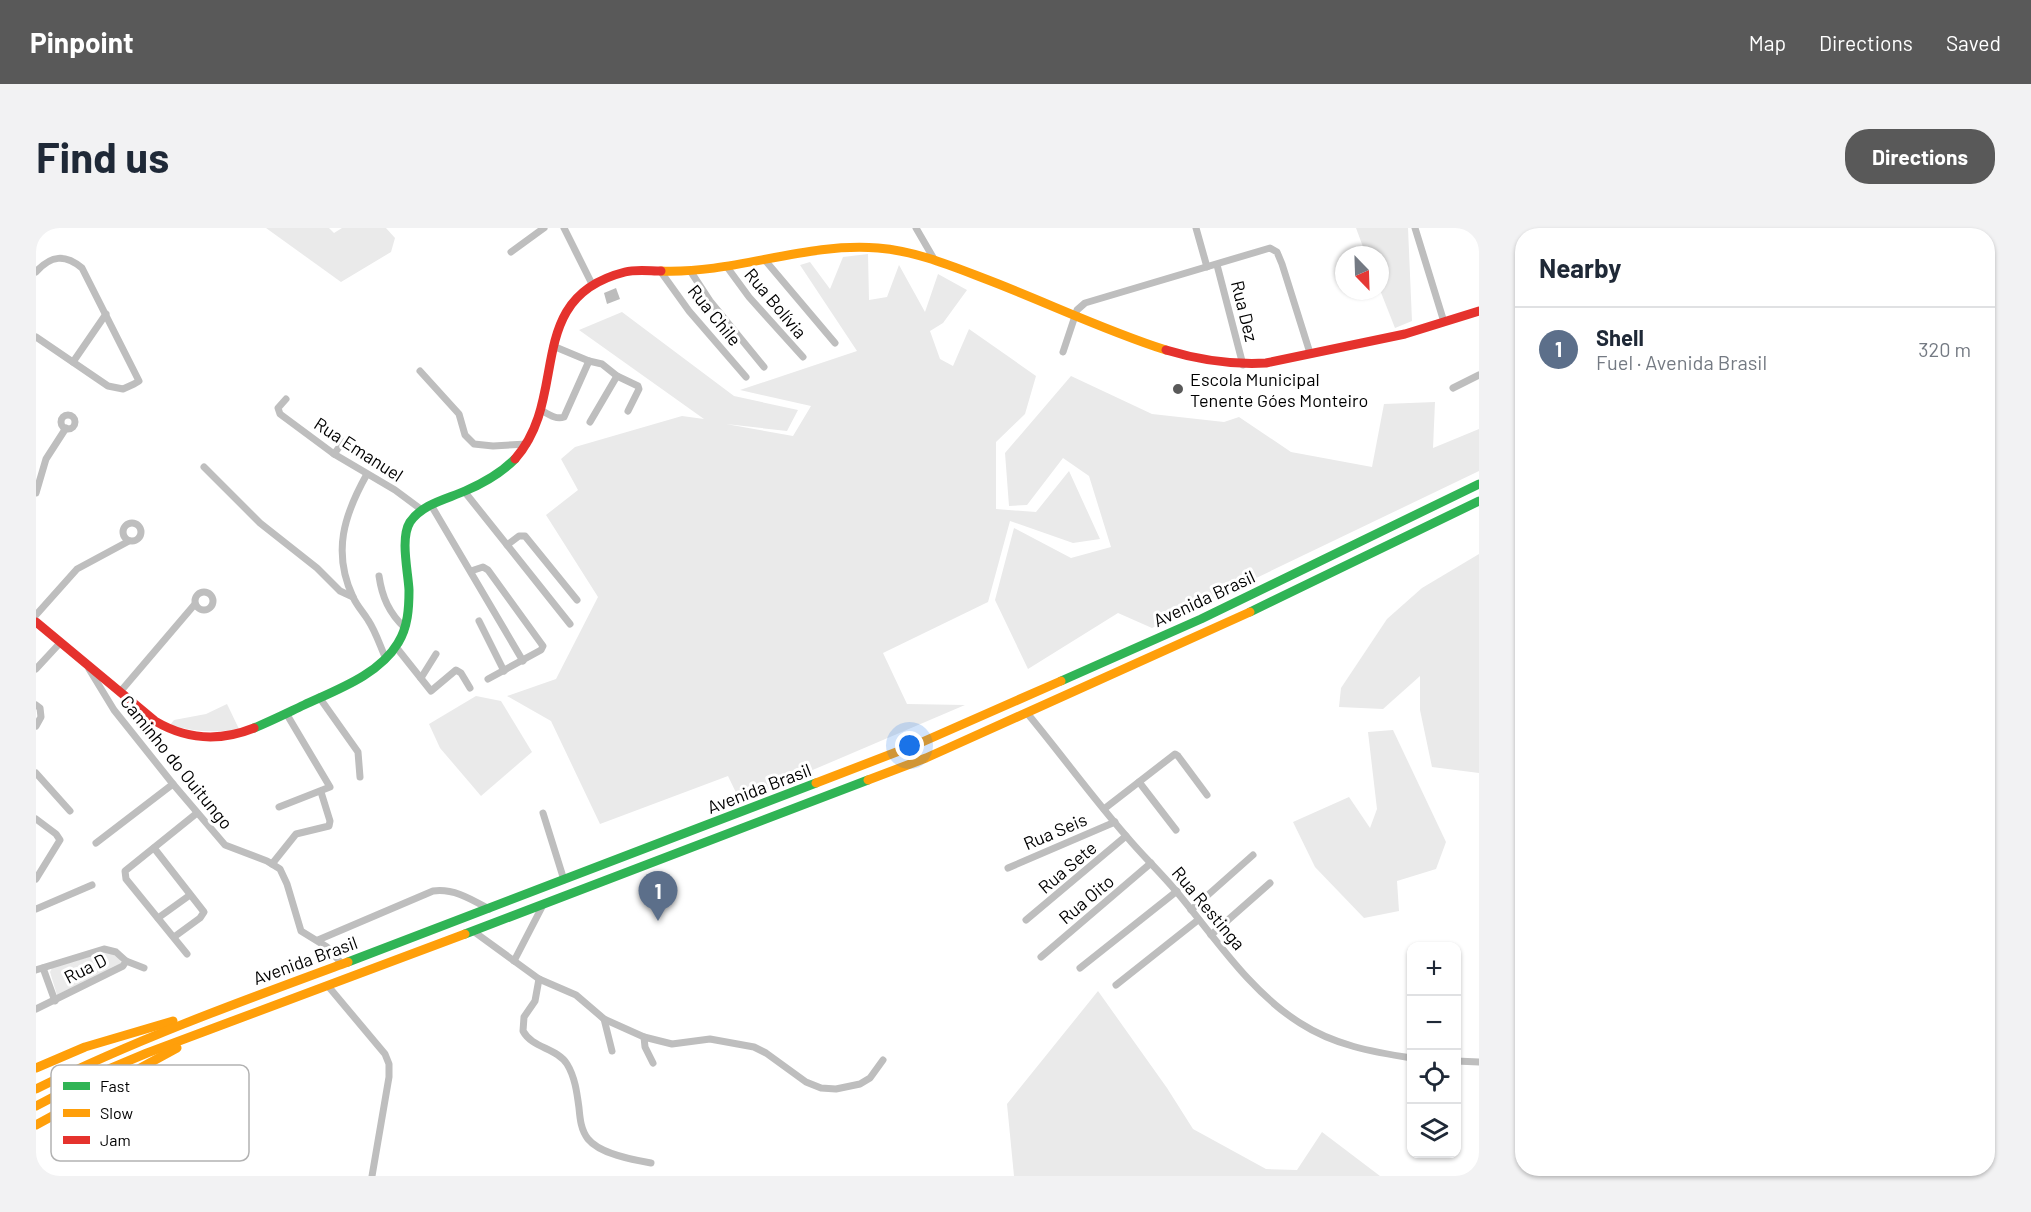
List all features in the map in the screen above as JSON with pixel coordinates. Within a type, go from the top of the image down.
[{"type":"main road","points":[[36,622],[166,729],[194,738],[236,734],[286,713],[364,674],[386,658],[396,647],[405,628],[408,609],[406,535],[410,523],[426,508],[501,472],[527,444],[541,411],[557,324],[563,313],[576,296],[592,285],[626,271],[691,272],[788,254],[852,247],[889,249],[934,259],[1168,351],[1216,363],[1243,365],[1405,334],[1479,311]]},
{"type":"main road","name":"Avenida Brasil","points":[[84,1065],[212,1012],[489,909],[920,743],[1201,619],[1479,484]]},
{"type":"main road","name":"Avenida Brasil","points":[[118,1065],[926,758],[1209,632],[1479,501]]},
{"type":"main road","points":[[36,1068],[85,1047],[151,1026],[212,1012]]},
{"type":"main road","points":[[148,1065],[226,1023]]},
{"type":"main road","name":"Avenida Brasil","points":[[36,1089],[51,1082]]},
{"type":"main road","name":"Avenida Brasil","points":[[36,1106],[51,1098]]},
{"type":"main road","points":[[36,1125],[51,1117]]},
{"type":"street","points":[[511,252],[544,228]]},
{"type":"street","points":[[564,228],[592,285]]},
{"type":"street","points":[[1196,228],[1207,267]]},
{"type":"street","points":[[1415,228],[1444,322]]},
{"type":"street","points":[[920,229],[934,259]]},
{"type":"street","points":[[1063,352],[1079,308],[1089,302],[1264,249],[1275,249],[1282,264],[1310,353]]},
{"type":"street","points":[[36,272],[49,261],[59,258],[74,261],[82,268],[139,381],[129,387],[114,388],[36,337]]},
{"type":"street","points":[[764,259],[835,343]]},
{"type":"street","name":"Rua Dez","points":[[1217,265],[1243,365]]},
{"type":"street","name":"Rua Bolívia","points":[[727,267],[749,297],[803,357]]},
{"type":"street","name":"Rua Chile","points":[[661,272],[689,311],[746,377]]},
{"type":"street","points":[[691,272],[710,301],[764,367]]},
{"type":"street","points":[[73,362],[106,314]]},
{"type":"street","points":[[553,346],[602,364],[617,376],[638,386],[639,389],[628,411]]},
{"type":"street","points":[[541,411],[560,418],[564,417],[589,361]]},
{"type":"street","points":[[420,371],[459,414],[465,435],[474,444],[493,446],[527,444]]},
{"type":"street","points":[[1453,388],[1479,375]]},
{"type":"street","points":[[590,422],[617,376]]},
{"type":"street","name":"Rua Emanuel","points":[[286,399],[278,408],[280,414],[334,454],[426,508]]},
{"type":"street","points":[[36,493],[39,465],[66,428]]},
{"type":"street","points":[[334,454],[343,442]]},
{"type":"street","points":[[204,467],[260,523],[317,568],[340,591],[353,597]]},
{"type":"street","points":[[367,474],[357,492],[343,533],[342,565],[353,597],[371,625],[386,658]]},
{"type":"street","points":[[464,491],[570,624]]},
{"type":"street","points":[[426,508],[471,571],[522,661]]},
{"type":"street","points":[[507,545],[519,536],[525,536],[577,600]]},
{"type":"street","points":[[36,615],[77,569],[129,541]]},
{"type":"street","points":[[471,571],[483,567],[488,570],[543,646],[541,650],[488,679]]},
{"type":"street","points":[[379,576],[387,605],[405,628]]},
{"type":"street","points":[[120,692],[195,604]]},
{"type":"street","points":[[479,621],[504,671]]},
{"type":"street","points":[[36,669],[60,643]]},
{"type":"street","points":[[396,647],[430,690],[434,690],[456,670],[470,688]]},
{"type":"street","points":[[421,678],[436,654]]},
{"type":"street","name":"Caminho do Ouitungo","points":[[87,666],[114,710],[197,813],[229,848],[273,864]]},
{"type":"street","points":[[319,697],[358,752],[360,777]]},
{"type":"street","points":[[36,705],[42,713],[36,726]]},
{"type":"street","points":[[279,807],[329,789],[330,786],[286,713]]},
{"type":"street","name":"Rua Restinga","points":[[1027,713],[1126,836],[1177,891],[1211,935],[1283,1012],[1321,1035],[1357,1049],[1407,1057]]},
{"type":"street","points":[[1104,808],[1176,754],[1207,795]]},
{"type":"street","points":[[36,773],[70,811]]},
{"type":"street","points":[[1139,782],[1176,830]]},
{"type":"street","points":[[96,843],[173,784]]},
{"type":"street","points":[[321,792],[330,821],[329,826],[296,834],[273,864],[280,869],[285,879],[301,931],[327,947],[342,964]]},
{"type":"street","points":[[186,954],[126,879],[125,871],[197,813]]},
{"type":"street","points":[[543,813],[564,880]]},
{"type":"street","points":[[36,819],[56,834],[60,840],[36,879]]},
{"type":"street","name":"Rua Seis","points":[[1008,868],[1115,822]]},
{"type":"street","name":"Rua Sete","points":[[1026,920],[1126,836]]},
{"type":"street","points":[[154,848],[204,912],[200,918],[174,938]]},
{"type":"street","points":[[1191,910],[1253,855]]},
{"type":"street","name":"Rua Oito","points":[[1041,957],[1151,863]]},
{"type":"street","points":[[1211,935],[1270,883]]},
{"type":"street","points":[[36,909],[92,885]]},
{"type":"street","points":[[318,940],[433,891],[459,894],[489,909]]},
{"type":"street","points":[[1080,968],[1177,891]]},
{"type":"street","points":[[159,918],[190,894]]},
{"type":"street","points":[[514,961],[543,904]]},
{"type":"street","points":[[1116,985],[1198,920]]},
{"type":"street","points":[[472,930],[539,979],[570,991],[604,1019],[644,1037],[672,1044],[710,1039],[754,1047],[766,1053],[806,1083],[821,1088],[836,1089],[860,1084],[870,1078],[883,1060]]},
{"type":"street","points":[[40,969],[104,949],[116,952],[126,961],[144,968]]},
{"type":"street","name":"Rua D","points":[[36,1009],[123,966],[126,961]]},
{"type":"street","name":"Rua D","points":[[40,969],[55,1001]]},
{"type":"street","points":[[539,979],[535,1001],[523,1021],[523,1031],[532,1041],[567,1064],[576,1087],[584,1132],[592,1143],[606,1151],[621,1157],[651,1163]]},
{"type":"street","points":[[328,986],[385,1053],[389,1064],[389,1077],[372,1176]]},
{"type":"street","points":[[604,1019],[612,1051]]},
{"type":"street","points":[[644,1037],[645,1047],[653,1064]]},
{"type":"street","points":[[1461,1061],[1479,1062]]},
{"type":"shaded area","points":[[266,228],[329,228],[334,233],[342,228],[386,228],[395,238],[391,252],[341,282]]},
{"type":"shaded area","points":[[1356,228],[1408,228],[1412,321],[1395,328],[1384,300],[1389,300],[1389,246],[1363,246]]},
{"type":"shaded area","points":[[868,254],[869,300],[887,297],[899,265],[925,312],[938,274],[967,290],[943,323],[930,331],[940,359],[953,366],[969,329],[1036,376],[1025,414],[996,442],[996,509],[1036,512],[1069,471],[1100,539],[1073,543],[1010,521],[988,602],[883,653],[907,704],[965,705],[740,801],[728,776],[600,824],[551,721],[507,696],[556,679],[598,597],[546,515],[578,490],[561,459],[575,447],[682,416],[704,419],[579,330],[622,312],[734,396],[798,410],[787,431],[726,424],[793,436],[811,406],[740,390],[857,351],[800,265],[810,262],[830,289],[843,257]]},
{"type":"shaded area","points":[[616,288],[620,299],[607,304],[604,293]]},
{"type":"shaded area","points":[[1071,376],[1152,414],[1224,422],[1239,417],[1291,452],[1372,467],[1384,404],[1435,402],[1433,448],[1479,429],[1479,471],[1152,628],[1118,613],[1028,669],[995,600],[1014,528],[1071,558],[1111,547],[1089,476],[1063,458],[1027,505],[1009,506],[1005,453]]},
{"type":"shaded area","points":[[1479,554],[1479,773],[1432,767],[1420,710],[1420,676],[1383,709],[1339,707],[1341,688],[1387,619],[1422,588]]},
{"type":"shaded area","points":[[476,696],[501,701],[532,752],[481,796],[440,748],[429,724]]},
{"type":"shaded area","points":[[227,704],[239,729],[204,731],[170,725],[174,720],[206,714]]},
{"type":"shaded area","points":[[1393,730],[1446,842],[1436,869],[1397,881],[1399,911],[1364,918],[1315,867],[1293,822],[1349,797],[1370,828],[1377,809],[1368,732]]},
{"type":"shaded area","points":[[108,951],[120,958],[121,963],[57,995],[50,972],[52,968]]},
{"type":"shaded area","points":[[1098,991],[1167,1088],[1193,1129],[1266,1169],[1297,1170],[1322,1132],[1380,1176],[1014,1176],[1007,1104]]},
{"type":"traffic: fast","points":[[254,728],[356,680],[380,664],[390,654],[404,630],[409,604],[405,537],[410,522],[428,506],[485,481],[515,459]]},
{"type":"traffic: fast","points":[[1061,681],[1201,619],[1479,484]]},
{"type":"traffic: fast","points":[[1250,612],[1479,501]]},
{"type":"traffic: fast","points":[[465,934],[868,780]]},
{"type":"traffic: fast","points":[[348,962],[816,783]]},
{"type":"traffic: slow","points":[[661,271],[716,268],[824,249],[851,247],[892,250],[919,255],[957,268],[1119,334],[1166,350]]},
{"type":"traffic: slow","points":[[868,780],[926,758],[1250,612]]},
{"type":"traffic: slow","points":[[816,783],[920,743],[1061,681]]},
{"type":"traffic: slow","points":[[118,1065],[465,934]]},
{"type":"traffic: slow","points":[[88,1065],[229,1006],[348,962]]},
{"type":"traffic: slow","points":[[36,1068],[85,1047],[173,1021]]},
{"type":"traffic: slow","points":[[146,1065],[177,1048]]},
{"type":"traffic: slow","points":[[36,1089],[51,1082]]},
{"type":"traffic: slow","points":[[36,1106],[51,1098]]},
{"type":"traffic: slow","points":[[36,1125],[51,1117]]},
{"type":"traffic: jam","points":[[515,459],[532,434],[541,407],[552,352],[560,326],[572,303],[593,285],[625,272],[661,271]]},
{"type":"traffic: jam","points":[[1166,350],[1215,361],[1266,363],[1405,334],[1479,311]]},
{"type":"traffic: jam","points":[[36,622],[155,721],[167,727],[203,737],[228,735],[254,728]]},
{"type":"place","name":"Escola Municipal Tenente Góes Monteiro","points":[[1178,389]]},
{"type":"place","name":"Shell","points":[[658,921]]}]
